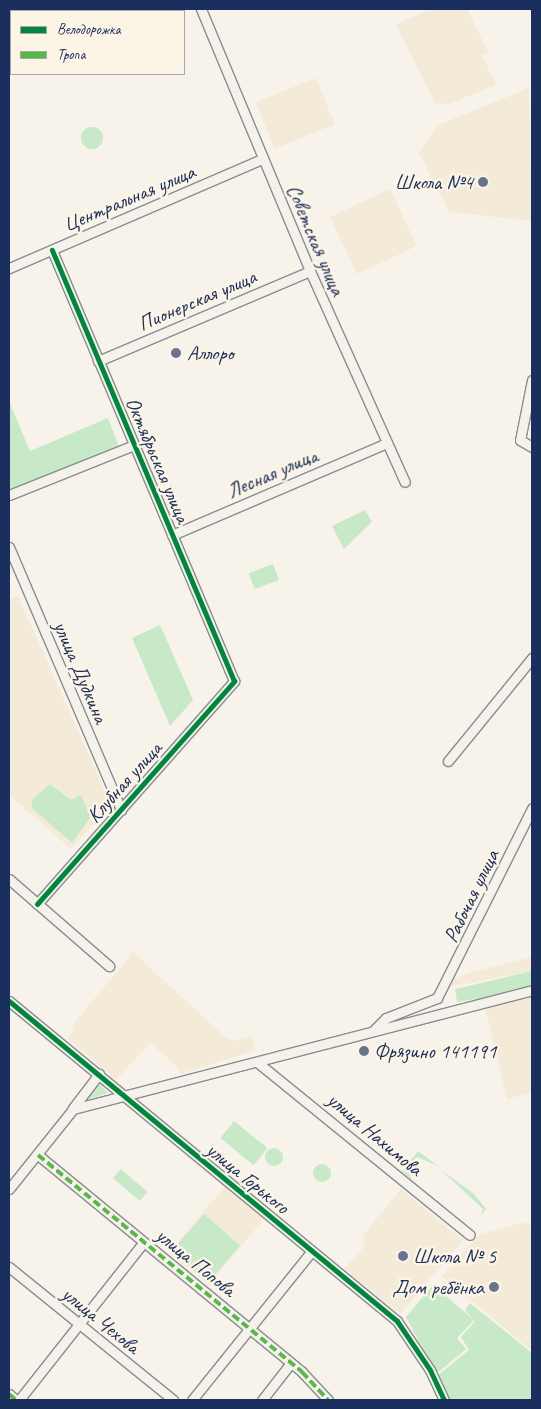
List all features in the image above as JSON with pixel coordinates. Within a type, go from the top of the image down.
[{"type":"street","name":"Советская улица","points":[[201,9],[310,271],[405,482]]},
{"type":"street","name":"Центральная улица","points":[[9,268],[262,158]]},
{"type":"street","name":"Октябрьская улица","points":[[52,250],[234,682]]},
{"type":"street","name":"Пионерская улица","points":[[98,361],[310,271]]},
{"type":"street","points":[[532,380],[520,440],[532,446]]},
{"type":"street","name":"Лесная улица","points":[[172,535],[387,443]]},
{"type":"street","points":[[9,496],[134,445]]},
{"type":"street","name":"улица Дудкина","points":[[9,547],[121,810]]},
{"type":"street","points":[[448,761],[532,658]]},
{"type":"street","name":"Клубная улица","points":[[37,904],[234,682]]},
{"type":"street","name":"Рабочая улица","points":[[438,998],[532,808]]},
{"type":"street","points":[[9,879],[109,966]]},
{"type":"street","points":[[73,1109],[123,1094],[258,1062],[532,990]]},
{"type":"street","points":[[374,1031],[386,1018],[438,998],[441,1014]]},
{"type":"street","name":"улица Горького","points":[[9,1001],[397,1321],[430,1370],[444,1400]]},
{"type":"street","name":"улица Нахимова","points":[[258,1062],[470,1235]]},
{"type":"street","points":[[9,1189],[99,1074]]},
{"type":"street","name":"улица Попова","points":[[38,1154],[251,1330],[328,1400]]},
{"type":"street","points":[[9,1394],[17,1400],[144,1242]]},
{"type":"street","points":[[192,1400],[251,1330],[312,1252]]},
{"type":"street","name":"улица Чехова","points":[[9,1267],[172,1400]]},
{"type":"street","points":[[262,1400],[290,1364]]},
{"type":"shaded area","points":[[9,9],[26,10],[10,10],[9,54]]},
{"type":"shaded area","points":[[431,9],[467,9],[488,52],[482,55],[496,85],[449,104],[435,103],[396,24]]},
{"type":"shaded area","points":[[316,78],[335,124],[274,149],[256,102]]},
{"type":"shaded area","name":"Школа №4","points":[[529,88],[532,221],[449,212],[419,153],[438,125]]},
{"type":"shaded area","points":[[390,189],[417,246],[357,274],[330,217]]},
{"type":"shaded area","points":[[18,596],[111,805],[71,849],[9,795],[9,600]]},
{"type":"shaded area","points":[[133,952],[224,1036],[234,1041],[251,1036],[256,1050],[180,1074],[177,1066],[150,1043],[116,1080],[67,1038],[75,1029],[72,1026]]},
{"type":"shaded area","points":[[532,957],[532,971],[448,987],[451,980],[476,971]]},
{"type":"shaded area","points":[[532,994],[532,1092],[507,1099],[484,1003]]},
{"type":"shaded area","points":[[226,1185],[265,1218],[209,1285],[169,1252]]},
{"type":"shaded area","name":"Школа № 5","points":[[401,1189],[463,1240],[400,1314],[344,1269],[364,1247],[363,1235]]},
{"type":"shaded area","name":"Дом ребёнка","points":[[525,1222],[532,1227],[532,1351],[442,1276],[480,1234]]},
{"type":"green space","points":[[92,127],[100,130],[103,138],[100,146],[92,149],[84,146],[81,138],[84,130]]},
{"type":"green space","points":[[9,401],[30,451],[108,418],[119,447],[9,492]]},
{"type":"green space","points":[[365,510],[372,522],[344,549],[332,526]]},
{"type":"green space","points":[[273,564],[279,580],[255,589],[249,573]]},
{"type":"green space","points":[[160,625],[193,700],[170,726],[132,638]]},
{"type":"green space","points":[[50,784],[71,800],[81,795],[91,817],[72,843],[32,808],[32,800]]},
{"type":"green space","points":[[532,971],[532,990],[457,1002],[455,989]]},
{"type":"green space","points":[[97,1082],[108,1093],[88,1099],[91,1088]]},
{"type":"green space","points":[[234,1121],[267,1148],[254,1165],[220,1138]]},
{"type":"green space","points":[[270,1148],[278,1148],[283,1153],[281,1164],[270,1166],[265,1161],[265,1153]]},
{"type":"green space","points":[[418,1151],[438,1166],[417,1157],[407,1168],[412,1180],[402,1171]]},
{"type":"green space","points":[[322,1164],[328,1167],[331,1173],[328,1179],[322,1182],[316,1179],[313,1173],[316,1167]]},
{"type":"green space","points":[[121,1169],[147,1192],[140,1201],[113,1178]]},
{"type":"green space","points":[[441,1170],[473,1193],[486,1209],[480,1216],[483,1209]]},
{"type":"green space","points":[[204,1214],[240,1245],[208,1282],[172,1251]]},
{"type":"green space","points":[[433,1285],[474,1320],[457,1338],[466,1349],[436,1374],[406,1317]]},
{"type":"green space","points":[[470,1303],[532,1353],[532,1400],[447,1400],[437,1376],[469,1350],[461,1337],[475,1321],[465,1310]]},
{"type":"marked path","points":[[38,1155],[302,1372],[328,1400]]},
{"type":"marked path","points":[[9,1394],[16,1400]]},
{"type":"cycle path","points":[[37,904],[234,681],[52,250]]},
{"type":"cycle path","points":[[9,1001],[397,1321],[430,1370],[444,1400]]},
{"type":"place","name":"Школа №4","points":[[483,182]]},
{"type":"place","name":"Аллоро","points":[[176,353]]},
{"type":"place","name":"Фрязино 141191","points":[[364,1051]]},
{"type":"place","name":"Школа № 5","points":[[403,1256]]},
{"type":"place","name":"Дом ребёнка","points":[[494,1287]]}]
